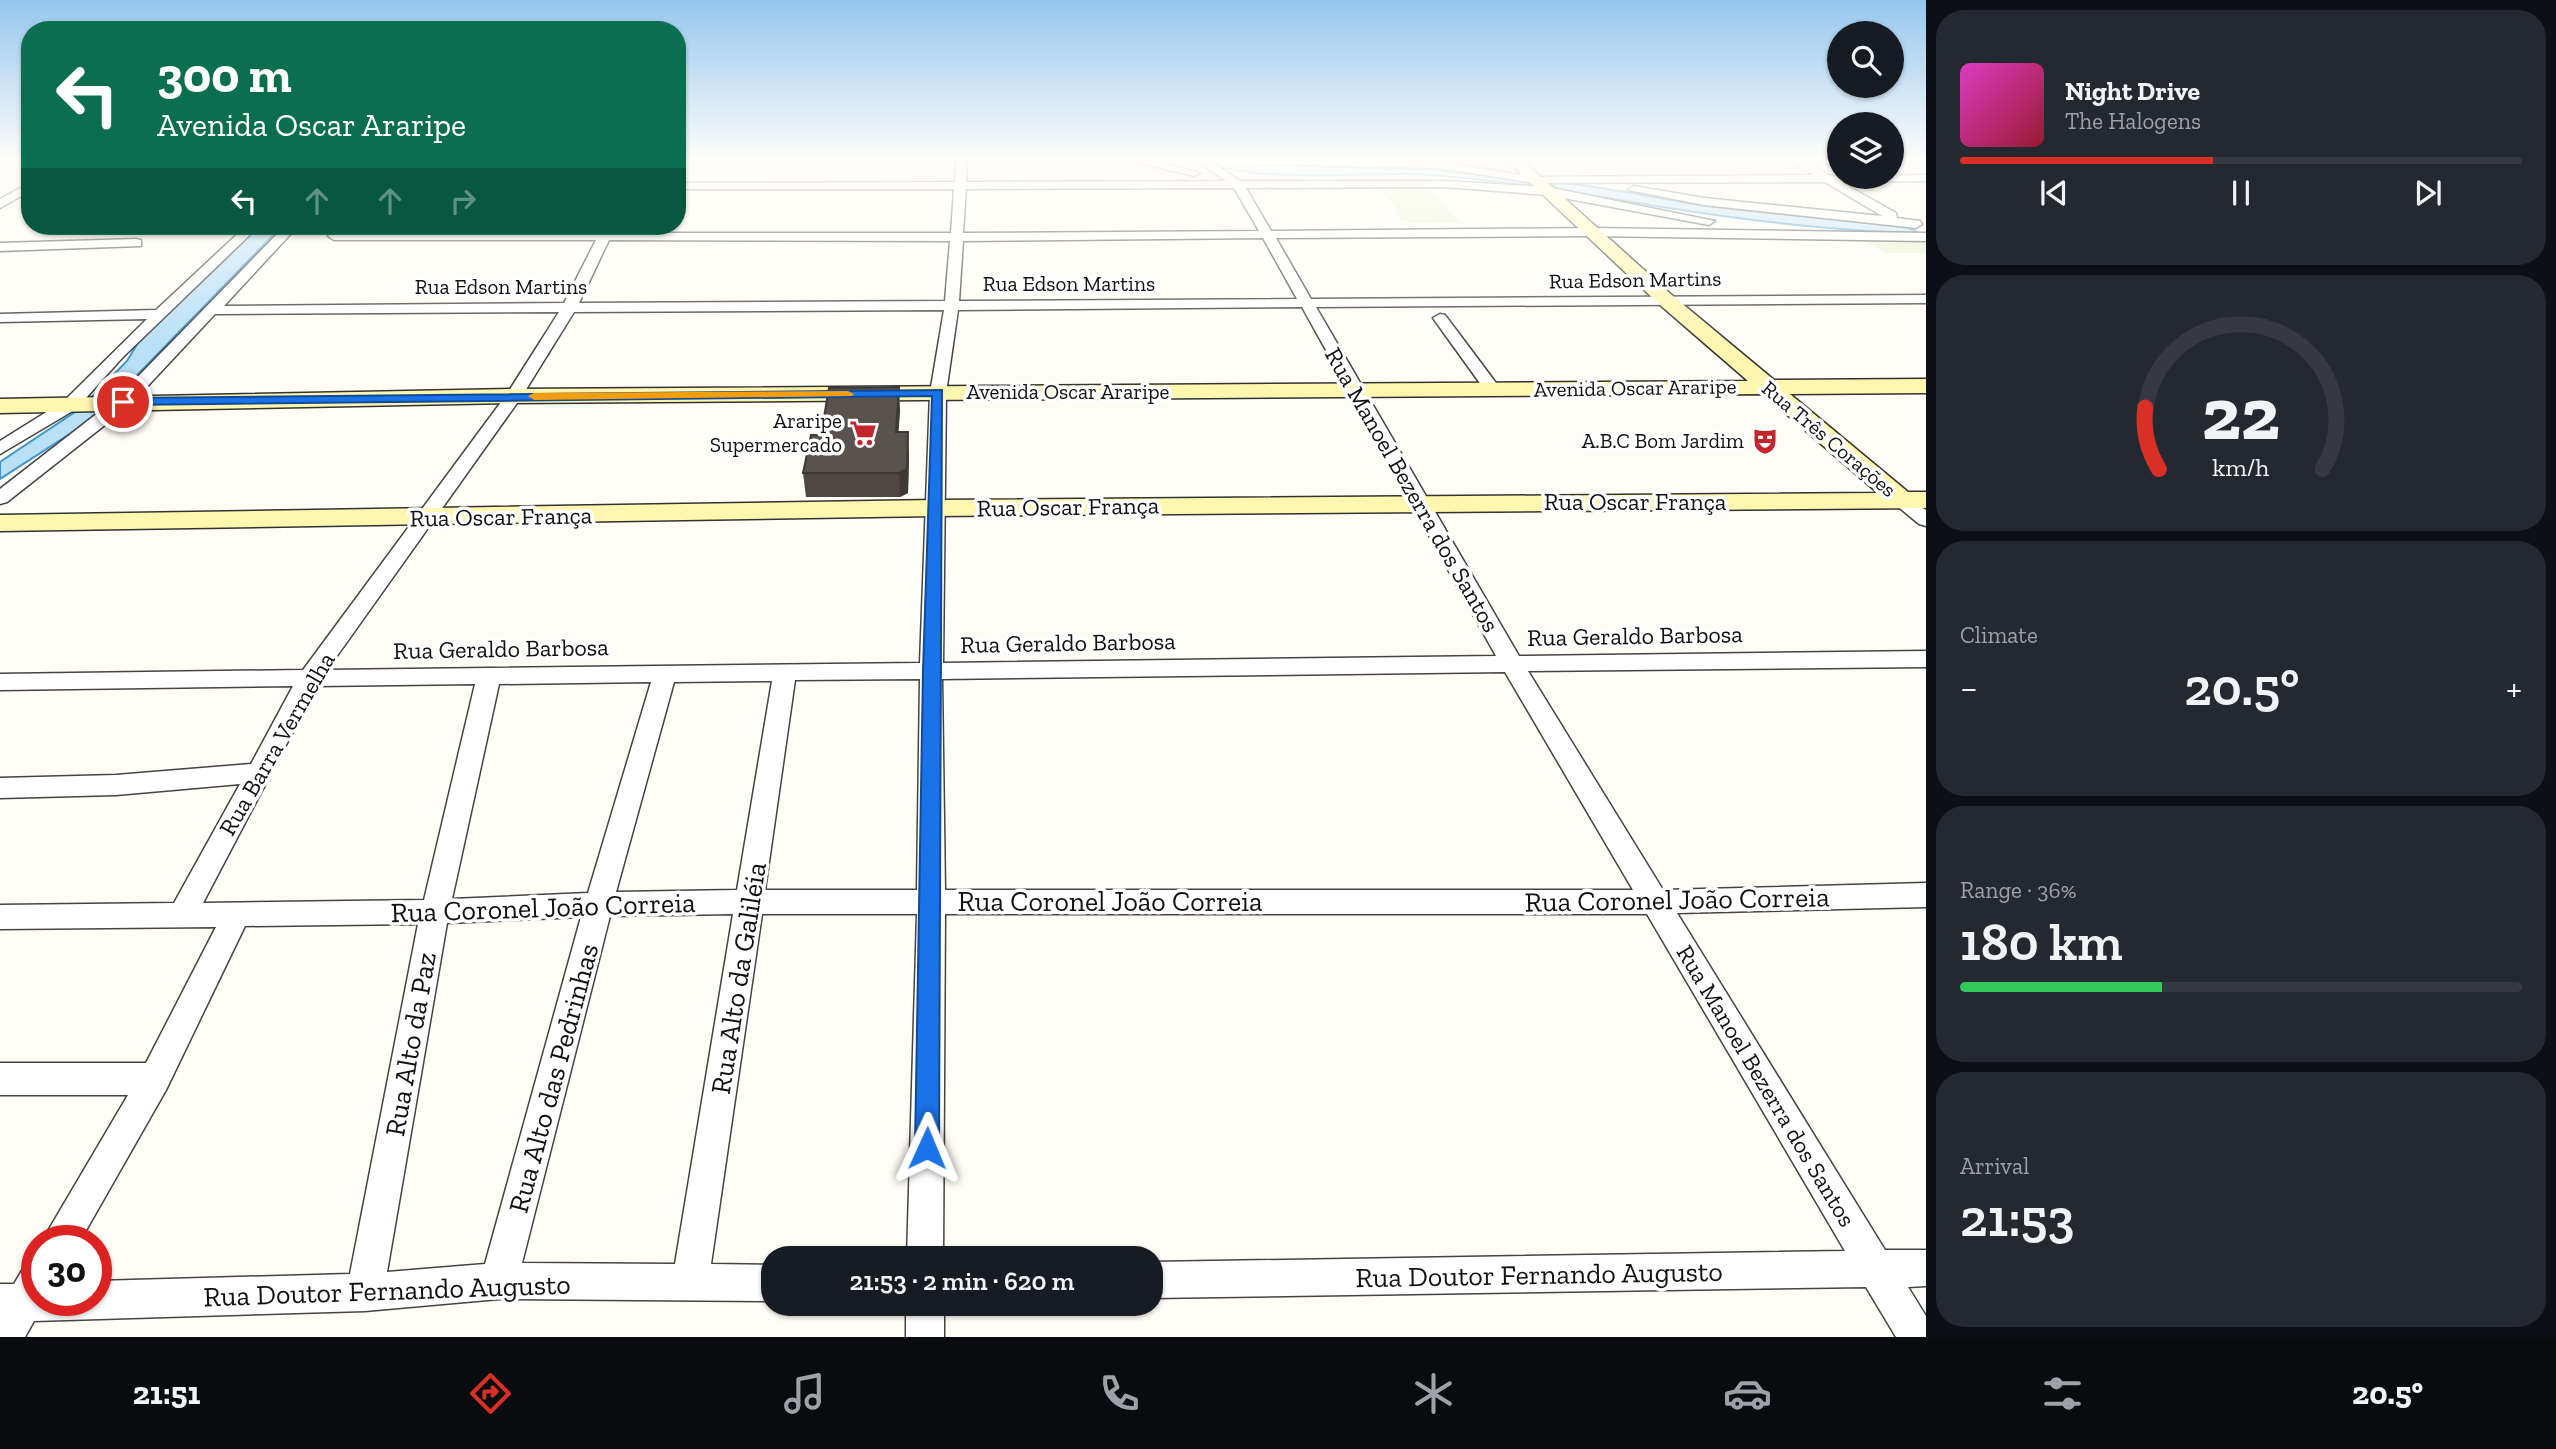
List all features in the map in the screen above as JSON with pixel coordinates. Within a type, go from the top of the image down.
[{"type":"street","points":[[925,1246],[934,508],[938,393],[951,304],[957,222]]},
{"type":"street","name":"Rua Manoel Bezerra dos Santos","points":[[1259,222],[1512,664],[1917,1337]]},
{"type":"street","name":"Rua Três Corações","points":[[1581,222],[1766,387],[1914,500],[1926,520]]},
{"type":"street","points":[[1726,222],[1778,233]]},
{"type":"street","points":[[1904,222],[1926,236]]},
{"type":"street","points":[[1905,222],[1926,226]]},
{"type":"street","points":[[686,233],[956,237],[1591,232],[1926,236]]},
{"type":"street","points":[[0,449],[70,405],[159,314],[243,235]]},
{"type":"street","points":[[0,498],[123,402],[283,235]]},
{"type":"street","points":[[334,236],[402,235]]},
{"type":"street","name":"Rua Barra Vermelha","points":[[181,917],[256,773],[309,679],[514,396],[569,308],[606,235]]},
{"type":"street","points":[[0,247],[136,243]]},
{"type":"street","name":"Rua Edson Martins","points":[[211,310],[1926,299]]},
{"type":"street","points":[[0,318],[159,314]]},
{"type":"street","points":[[1440,318],[1493,390]]},
{"type":"street","name":"Avenida Oscar Araripe","points":[[0,406],[514,396],[1926,386]]},
{"type":"street","name":"Rua Oscar França","points":[[0,523],[934,508],[1914,500]]},
{"type":"street","name":"Rua Geraldo Barbosa","points":[[0,682],[1926,659]]},
{"type":"street","name":"Rua Alto das Pedrinhas","points":[[499,1281],[599,904],[665,673]]},
{"type":"street","name":"Rua Alto da Galiléia","points":[[690,1283],[785,673]]},
{"type":"street","name":"Rua Alto da Paz","points":[[365,1292],[435,912],[489,675]]},
{"type":"street","points":[[0,788],[116,785],[256,773]]},
{"type":"street","name":"Rua Coronel João Correia","points":[[0,916],[181,917],[435,912],[599,904],[931,900],[1655,902],[1926,895]]},
{"type":"street","points":[[69,1225],[155,1079],[237,914]]},
{"type":"street","points":[[0,1079],[155,1079]]},
{"type":"street","name":"Rua Doutor Fernando Augusto","points":[[1163,1280],[1926,1268]]},
{"type":"street","name":"Rua Doutor Fernando Augusto","points":[[20,1295],[365,1292],[499,1281],[761,1283]]},
{"type":"street","points":[[4,1337],[20,1295]]},
{"type":"street","points":[[925,1316],[925,1337]]},
{"type":"green space","points":[[1864,240],[1919,240],[1926,244],[1926,253],[1885,253]]},
{"type":"water","points":[[1779,222],[1869,222],[1907,227],[1919,233],[1874,231]]},
{"type":"water","points":[[247,235],[273,235],[116,397],[91,398],[127,361],[144,333]]},
{"type":"water","points":[[103,409],[93,419],[0,479],[0,462],[78,410]]},
{"type":"building","name":"Araripe Supermercado","points":[[899,387],[896,432],[908,432],[907,469],[899,473],[803,473],[811,435],[821,435],[829,388]]},
{"type":"slow traffic","points":[[534,396],[848,394]]},
{"type":"place","name":"Araripe Supermercado","points":[[863,433]]},
{"type":"place","name":"A.B.C Bom Jardim","points":[[1765,441]]},
{"type":"route","points":[[123,402],[938,393],[931,671],[927,1148]]}]
